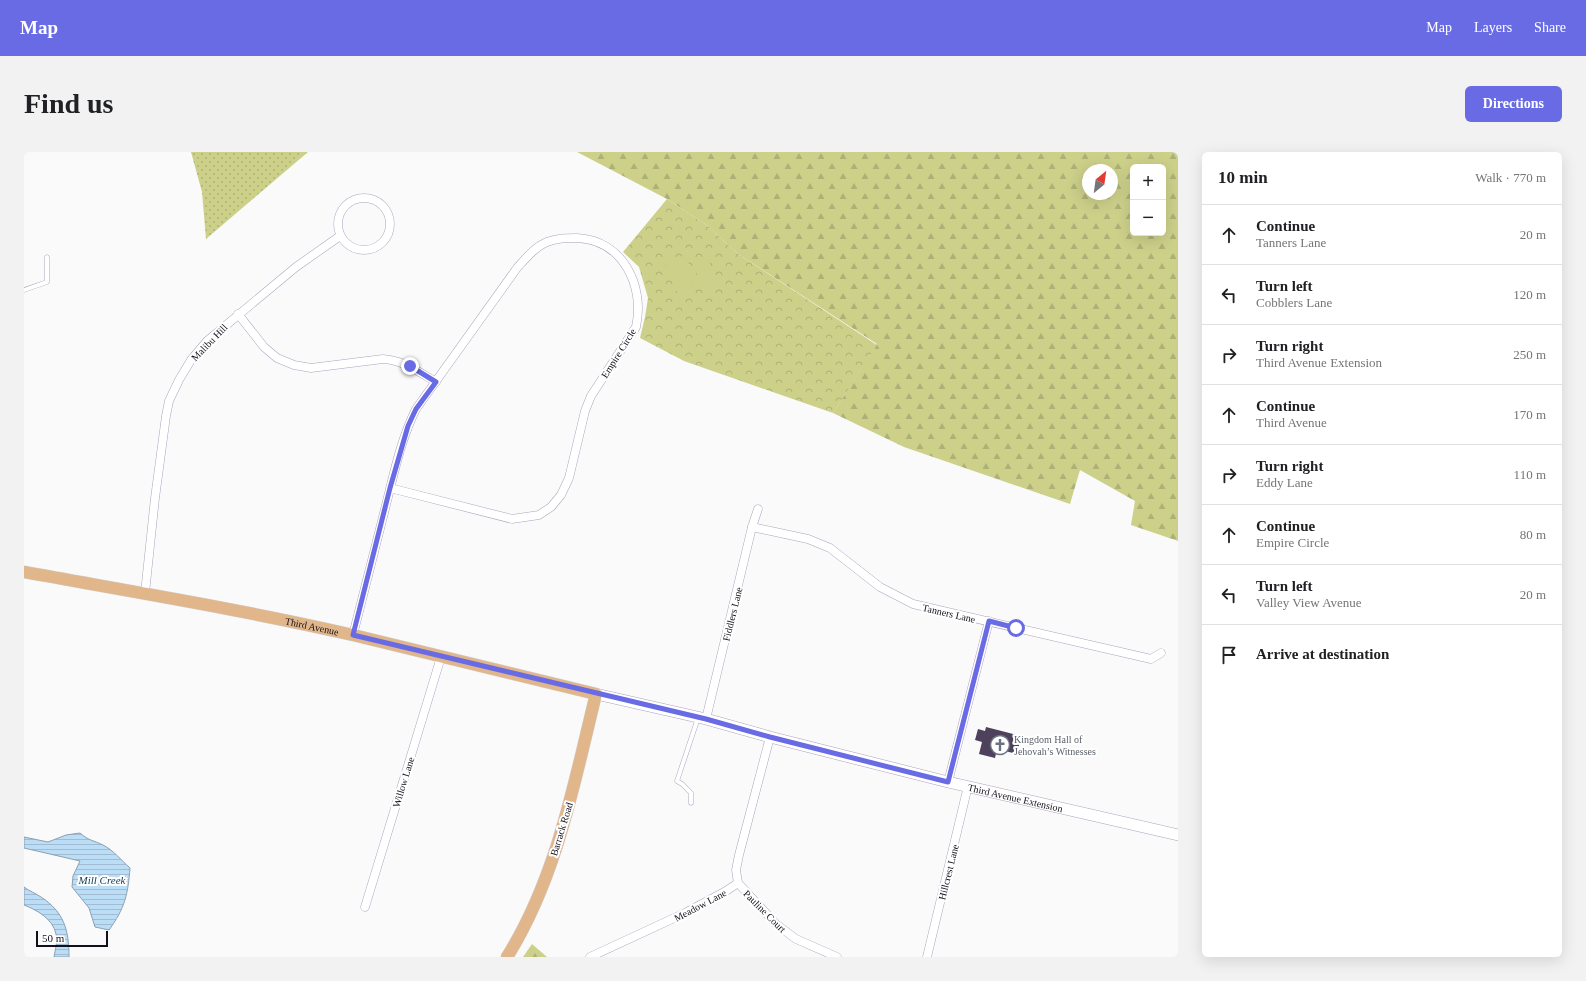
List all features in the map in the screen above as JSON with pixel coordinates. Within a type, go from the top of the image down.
[{"type":"main road","name":"Third Avenue","points":[[24,572],[145,593],[353,635],[596,694]]},
{"type":"main road","name":"Barrack Road","points":[[507,957],[523,929],[535,902],[562,832],[596,694]]},
{"type":"street","points":[[365,197],[374,199],[387,211],[390,219],[389,231],[383,242],[377,247],[369,250],[352,248],[340,236],[338,218],[342,210],[352,201],[365,197]]},
{"type":"street","name":"Malibu Hill","points":[[145,593],[155,498],[166,416],[169,402],[179,380],[191,360],[207,341],[296,266],[340,236]]},
{"type":"street","name":"Empire Circle","points":[[562,237],[584,238],[603,244],[620,258],[631,274],[637,289],[638,317],[636,327],[591,396],[585,411],[569,478],[561,495],[551,507],[539,514],[512,519],[390,488],[408,426],[416,409],[517,268],[531,253],[546,242],[562,237]]},
{"type":"street","points":[[238,314],[264,347],[277,358],[294,365],[311,368],[393,359],[410,366],[436,382]]},
{"type":"street","points":[[353,635],[390,488]]},
{"type":"street","name":"Fiddlers Lane","points":[[702,718],[752,527],[758,510]]},
{"type":"street","name":"Tanners Lane","points":[[752,527],[808,539],[830,548],[880,587],[913,604],[1151,659],[1160,653]]},
{"type":"street","points":[[948,782],[989,621]]},
{"type":"street","name":"Willow Lane","points":[[365,907],[441,657]]},
{"type":"street","name":"Third Avenue Extension","points":[[596,694],[702,718],[770,737],[948,782],[1178,835]]},
{"type":"street","name":"Meadow Lane","points":[[590,957],[685,914],[738,883],[736,870],[739,855],[770,737]]},
{"type":"street","name":"Hillcrest Lane","points":[[927,957],[968,786]]},
{"type":"street","name":"Pauline Court","points":[[738,883],[776,924],[796,939],[837,957]]},
{"type":"lane","points":[[24,290],[45,284],[47,282],[47,257]]},
{"type":"lane","points":[[691,803],[691,793],[677,781],[702,718]]},
{"type":"green space","points":[[191,152],[308,152],[206,239],[202,192]]},
{"type":"green space","points":[[577,152],[1178,152],[1178,541],[1131,525],[1135,501],[1080,470],[1070,504],[904,447],[833,413],[877,344],[738,254],[708,226],[667,199]]},
{"type":"green space","points":[[667,199],[708,226],[738,254],[877,345],[833,413],[684,361],[640,338],[648,298],[639,267],[623,252]]},
{"type":"green space","points":[[686,255],[693,276],[690,277],[696,295],[680,300],[665,262]]},
{"type":"green space","points":[[707,255],[718,287],[703,292],[692,260]]},
{"type":"green space","points":[[532,944],[547,957],[523,957]]},
{"type":"water","name":"Mill Creek","points":[[80,833],[83,836],[107,847],[130,868],[125,900],[119,915],[109,930],[95,927],[89,908],[72,887],[73,876],[80,861],[24,848],[24,837],[48,842],[66,835]]},
{"type":"water","points":[[24,887],[49,903],[60,915],[64,922],[68,938],[69,957],[54,957],[57,940],[52,924],[44,916],[24,905]]},
{"type":"building","name":"Kingdom Hall of Jehovah’s Witnesses","points":[[986,727],[1021,736],[1017,754],[997,749],[995,758],[979,754],[982,742],[975,740],[978,729],[985,731]]},
{"type":"place","name":"Kingdom Hall of Jehovah’s Witnesses","points":[[1000,745]]},
{"type":"route","points":[[410,366],[436,382],[416,409],[408,426],[390,488],[353,635],[706,719],[770,737],[948,782],[989,621],[1016,628]]}]
